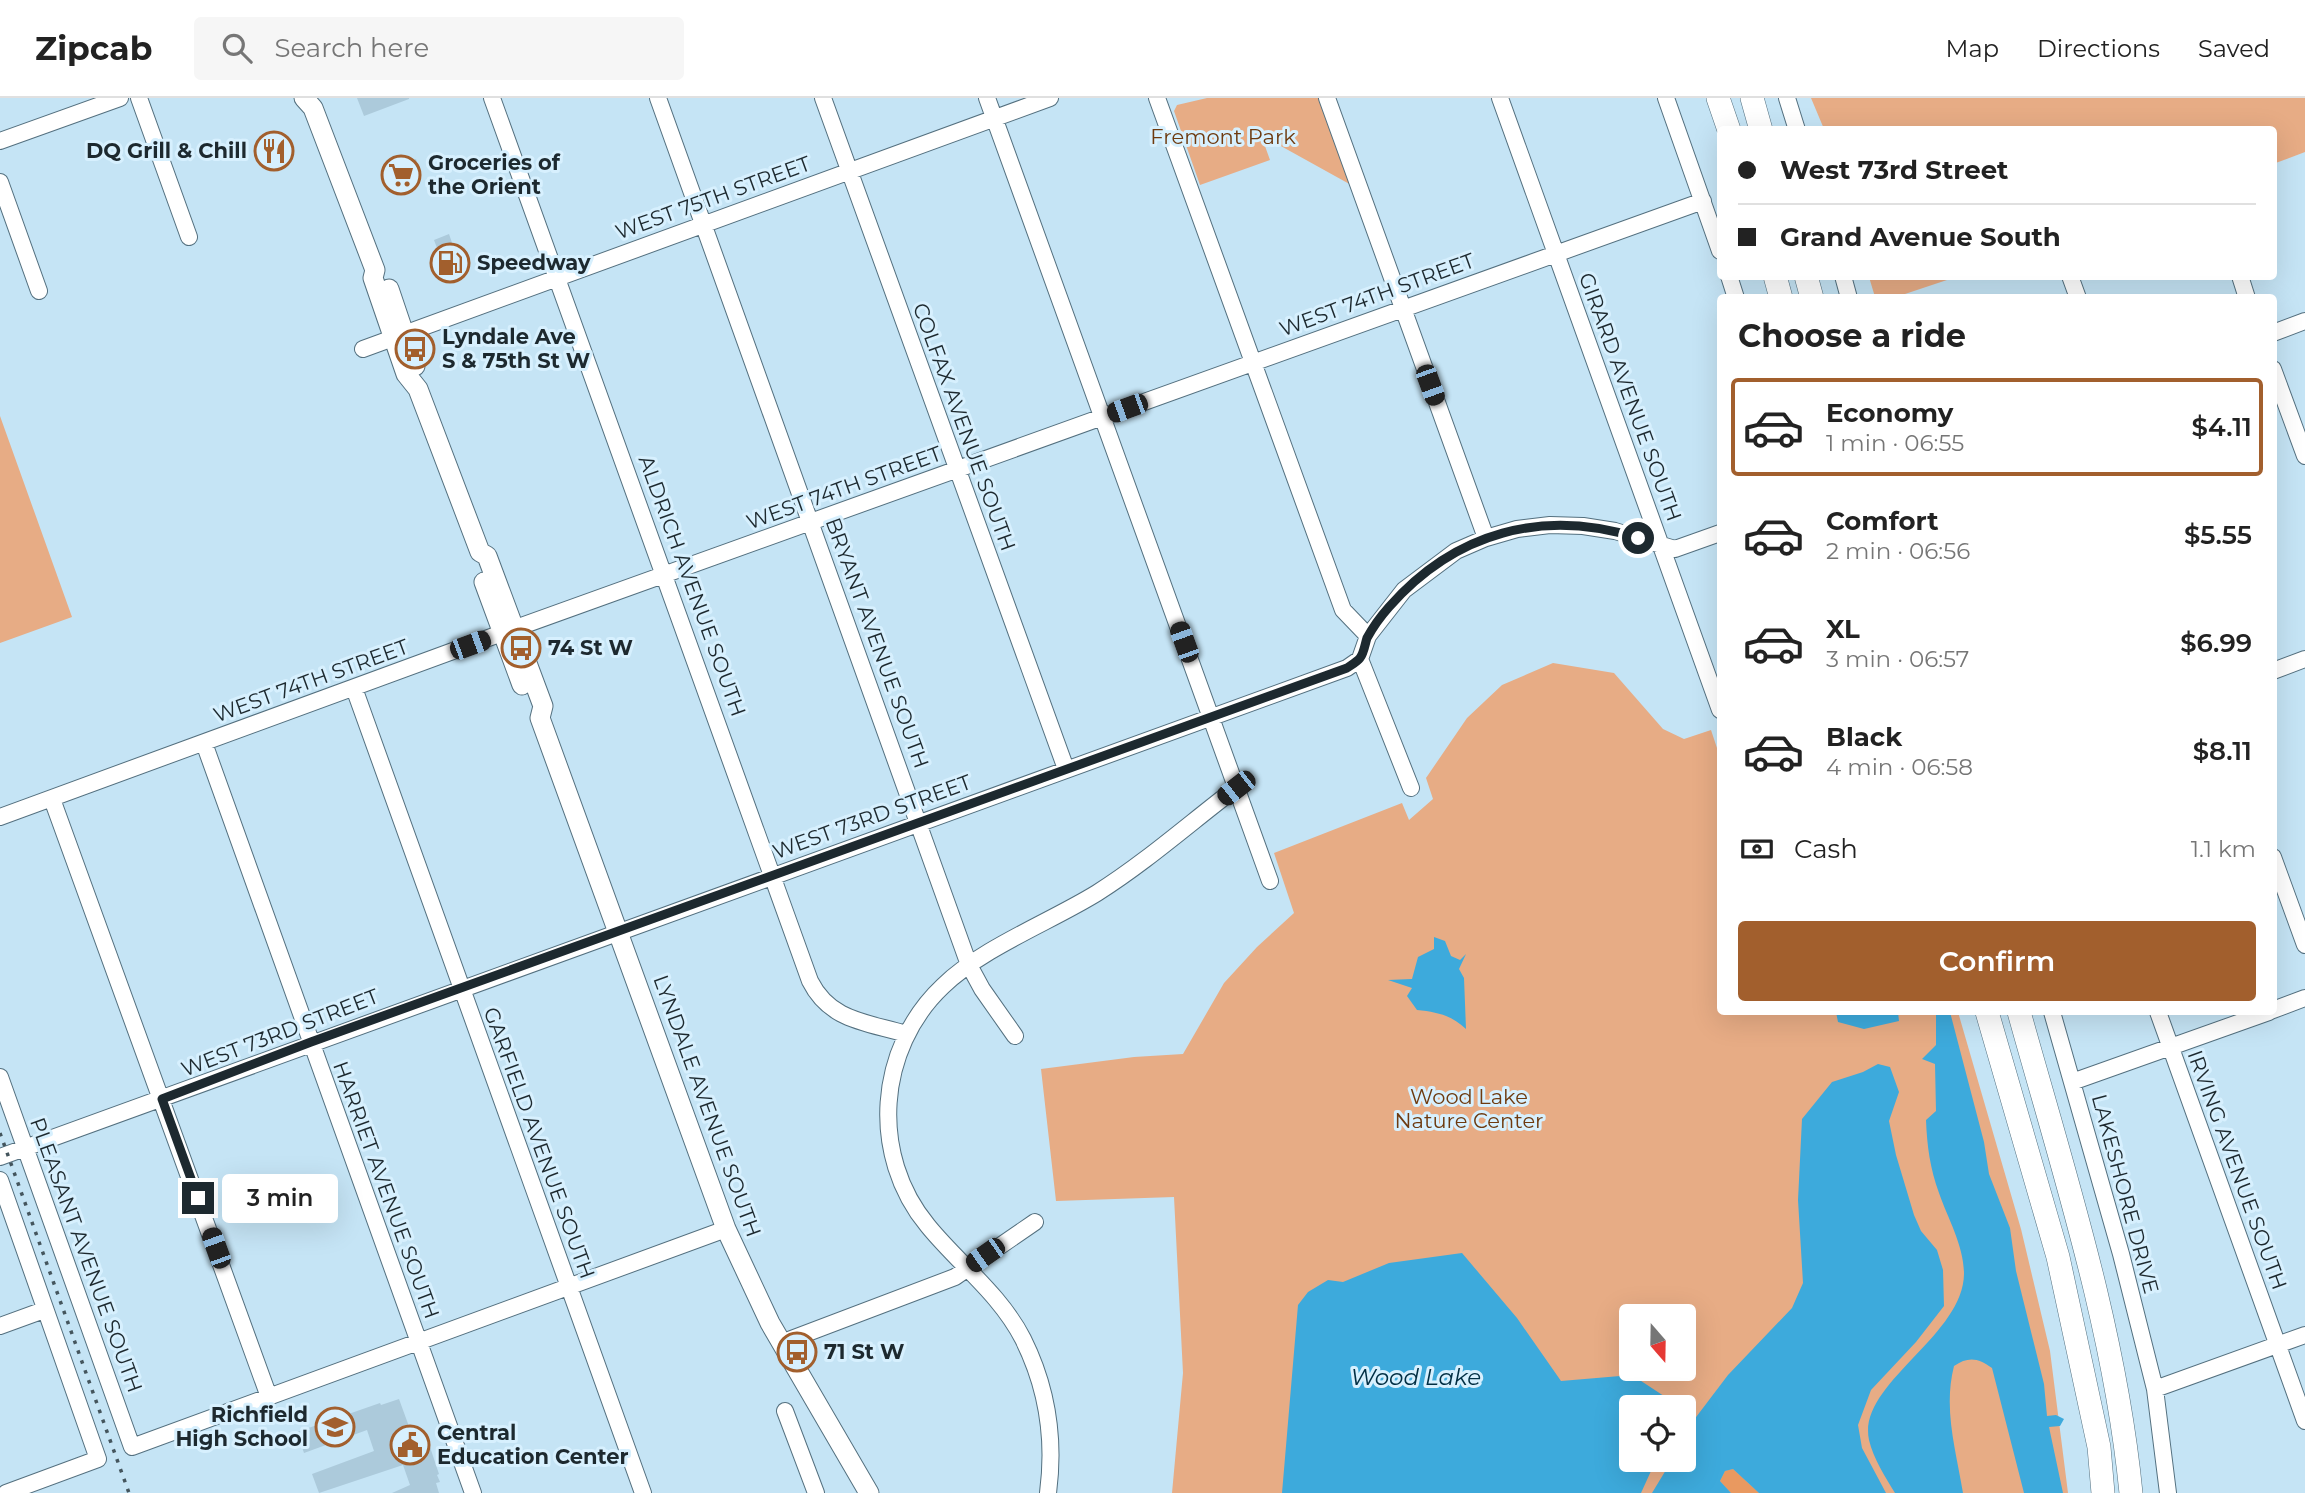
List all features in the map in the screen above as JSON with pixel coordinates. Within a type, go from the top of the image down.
[{"type":"highway","points":[[1718,98],[1728,126]]},
{"type":"highway","points":[[1752,99],[1760,126]]},
{"type":"highway","points":[[1988,1015],[2058,1257],[2099,1447],[2103,1493]]},
{"type":"highway","points":[[2020,1015],[2087,1257],[2125,1437],[2131,1493]]},
{"type":"main road","name":"LYNDALE AVENUE SOUTH","points":[[311,101],[375,270],[373,278],[417,371],[414,381],[480,552],[487,556],[531,712],[540,718],[726,1229],[781,1343],[869,1493]]},
{"type":"street","points":[[0,141],[120,98]]},
{"type":"street","points":[[139,98],[189,237]]},
{"type":"street","name":"ALDRICH AVENUE SOUTH","points":[[492,98],[666,574],[810,981],[826,1005],[837,1013],[906,1034]]},
{"type":"street","name":"BRYANT AVENUE SOUTH","points":[[658,98],[970,965],[982,989],[1015,1036]]},
{"type":"street","name":"COLFAX AVENUE SOUTH","points":[[823,98],[1066,769]]},
{"type":"street","points":[[987,98],[1270,881]]},
{"type":"street","name":"WEST 75TH STREET","points":[[363,349],[1050,98]]},
{"type":"street","points":[[1157,98],[1343,610],[1368,636]]},
{"type":"street","points":[[1327,98],[1486,538]]},
{"type":"street","name":"GIRARD AVENUE SOUTH","points":[[1500,98],[1717,702]]},
{"type":"street","points":[[1665,98],[1717,242]]},
{"type":"street","points":[[1787,98],[1796,126]]},
{"type":"street","points":[[0,182],[39,291]]},
{"type":"street","name":"WEST 74TH STREET","points":[[0,817],[508,631],[1703,201]]},
{"type":"street","points":[[2277,332],[2305,321]]},
{"type":"street","points":[[2277,380],[2305,456]]},
{"type":"street","points":[[1411,788],[1360,659],[1368,636],[1404,590],[1429,569],[1456,551],[1517,529],[1550,525],[1583,526],[1615,531],[1675,549],[1717,534]]},
{"type":"street","name":"WEST 73RD STREET","points":[[0,1157],[1347,668],[1360,659]]},
{"type":"street","points":[[2277,670],[2305,660]]},
{"type":"street","name":"GARFIELD AVENUE SOUTH","points":[[354,688],[643,1493]]},
{"type":"street","name":"HARRIET AVENUE SOUTH","points":[[204,743],[473,1493]]},
{"type":"street","points":[[1048,1493],[1051,1438],[1046,1403],[1036,1370],[1023,1339],[1005,1309],[926,1224],[907,1190],[891,1146],[887,1117],[888,1089],[906,1034],[923,1007],[943,985],[970,965],[1095,894],[1236,788]]},
{"type":"street","points":[[52,799],[269,1396],[726,1229]]},
{"type":"street","points":[[2277,869],[2305,945]]},
{"type":"street","points":[[2277,1009],[2305,999]]},
{"type":"street","name":"LAKESHORE DRIVE","points":[[2053,1015],[2121,1254],[2155,1389],[2168,1493]]},
{"type":"street","name":"IRVING AVENUE SOUTH","points":[[2159,1015],[2305,1421]]},
{"type":"street","points":[[2072,1082],[2260,1015]]},
{"type":"street","name":"PLEASANT AVENUE SOUTH","points":[[0,1077],[132,1447],[269,1396]]},
{"type":"street","points":[[0,1180],[98,1460],[6,1493]]},
{"type":"street","points":[[781,1343],[956,1278],[1035,1222]]},
{"type":"street","points":[[0,1326],[44,1310]]},
{"type":"street","points":[[2155,1389],[2305,1335]]},
{"type":"street","points":[[785,1411],[816,1493]]},
{"type":"green space","name":"Fremont Park","points":[[1207,98],[1321,98],[1353,186],[1261,135],[1270,160],[1200,185],[1174,111],[1177,105]]},
{"type":"green space","points":[[1811,98],[2305,98],[2305,152],[2277,162],[2277,126],[1823,126]]},
{"type":"green space","points":[[1870,280],[1947,280],[1905,294],[1874,294]]},
{"type":"green space","points":[[0,416],[72,617],[0,643]]},
{"type":"green space","name":"Wood Lake Nature Center","points":[[1553,663],[1614,673],[1663,729],[1684,739],[1711,730],[1717,748],[1717,1015],[1959,1015],[2021,1229],[2050,1351],[2068,1493],[1172,1493],[1183,1373],[1174,1197],[1056,1201],[1041,1069],[1134,1057],[1183,1054],[1224,983],[1257,947],[1294,913],[1274,853],[1402,803],[1409,820],[1433,799],[1426,778],[1467,718],[1502,685]]},
{"type":"shaded area","points":[[1733,1469],[1759,1493],[1731,1493],[1720,1481],[1725,1471]]},
{"type":"water","points":[[1434,937],[1445,941],[1451,956],[1460,960],[1466,954],[1459,969],[1464,978],[1466,1029],[1443,1015],[1417,1010],[1407,996],[1412,988],[1388,980],[1412,979],[1418,957],[1434,949]]},
{"type":"water","points":[[1837,1015],[1898,1015],[1899,1021],[1864,1029],[1838,1022]]},
{"type":"water","points":[[1936,1015],[1951,1015],[1984,1142],[1989,1174],[2010,1228],[2016,1271],[2044,1384],[2047,1416],[2056,1415],[2064,1419],[2060,1426],[2049,1427],[2063,1493],[2024,1493],[1992,1368],[1978,1360],[1964,1361],[1954,1366],[1951,1382],[1950,1414],[1963,1493],[1895,1493],[1869,1440],[1870,1419],[1879,1399],[1947,1319],[1959,1297],[1964,1274],[1958,1243],[1933,1175],[1927,1139],[1926,1120],[1936,1111],[1935,1064],[1922,1059],[1936,1045]]},
{"type":"water","points":[[1878,1064],[1890,1067],[1899,1092],[1889,1121],[1896,1155],[1914,1215],[1921,1231],[1937,1250],[1943,1270],[1944,1306],[1916,1342],[1871,1390],[1858,1425],[1862,1448],[1886,1493],[1759,1493],[1733,1469],[1725,1471],[1720,1481],[1731,1493],[1652,1493],[1665,1472],[1696,1472],[1696,1417],[1728,1375],[1792,1308],[1803,1283],[1798,1200],[1802,1119],[1832,1082]]},
{"type":"water","name":"Wood Lake","points":[[1462,1253],[1517,1318],[1561,1381],[1619,1376],[1619,1381],[1641,1381],[1662,1395],[1619,1395],[1619,1472],[1651,1472],[1641,1493],[1282,1493],[1298,1305],[1308,1292],[1328,1280],[1343,1282],[1389,1263]]},
{"type":"building","points":[[357,98],[409,98],[409,99],[364,116]]},
{"type":"building","name":"DQ Grill & Chill","points":[[279,137],[286,155],[266,162],[260,144]]},
{"type":"building","name":"Groceries of the Orient","points":[[416,159],[419,169],[414,170],[417,179],[391,189],[384,171]]},
{"type":"building","name":"Speedway","points":[[449,234],[462,272],[448,277],[434,240]]},
{"type":"building","name":"Central Education Center","points":[[399,1399],[415,1443],[427,1438],[439,1474],[437,1475],[440,1482],[436,1483],[439,1493],[392,1493],[410,1485],[403,1465],[319,1493],[312,1474],[374,1451],[367,1430],[304,1453],[297,1432]]},
{"type":"railway","points":[[0,1133],[129,1493]]},
{"type":"place","name":"DQ Grill & Chill","points":[[274,151]]},
{"type":"place","name":"Groceries of the Orient","points":[[401,175]]},
{"type":"place","name":"Speedway","points":[[450,263]]},
{"type":"place","name":"Lyndale Ave S & 75th St W","points":[[415,349]]},
{"type":"place","name":"74 St W","points":[[521,648]]},
{"type":"place","name":"71 St W","points":[[797,1352]]},
{"type":"place","name":"Richfield High School","points":[[335,1427]]},
{"type":"place","name":"Central Education Center","points":[[410,1445]]},
{"type":"route","points":[[198,1198],[162,1099],[311,1042],[1347,668],[1360,659],[1368,636],[1404,590],[1456,551],[1486,538],[1517,529],[1550,525],[1583,526],[1638,538]]}]
